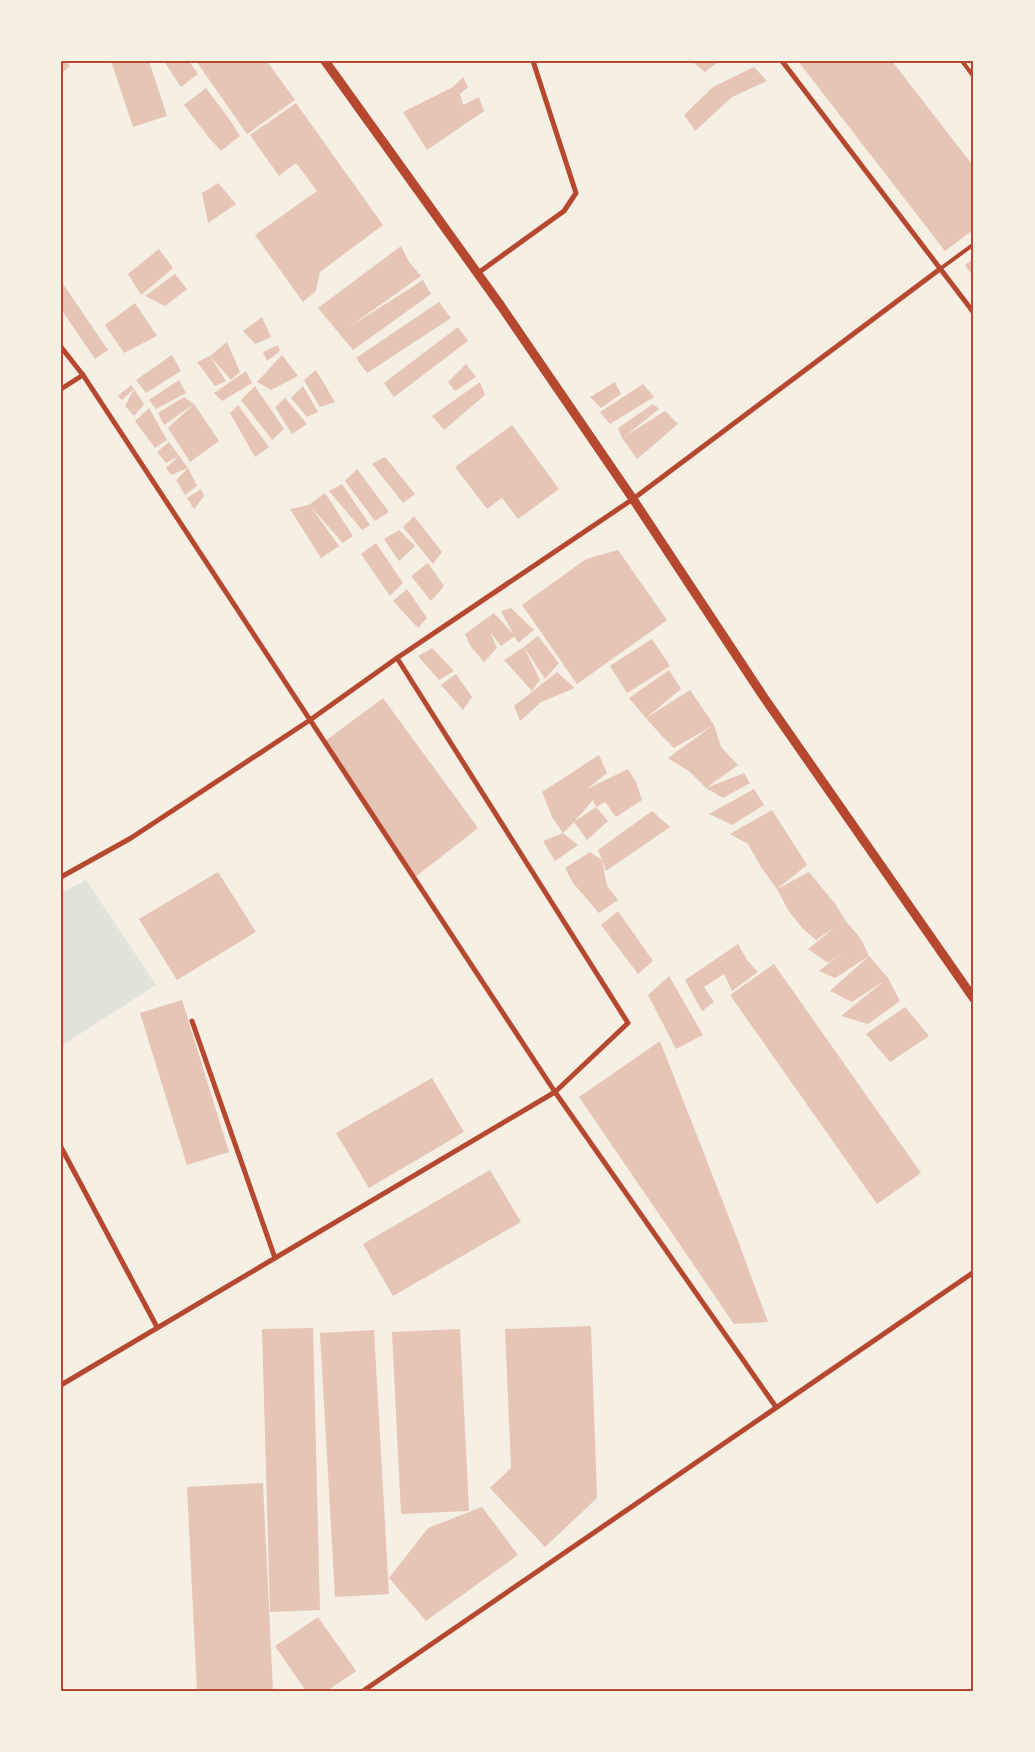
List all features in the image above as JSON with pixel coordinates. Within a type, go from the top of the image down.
[{"type":"street","points":[[325,61],[478,273],[634,500],[763,696],[974,998]]},
{"type":"street","points":[[478,273],[564,211],[576,193],[533,61]]},
{"type":"street","points":[[782,61],[974,313]]},
{"type":"street","points":[[61,877],[131,838],[310,720],[397,658],[634,500],[940,269]]},
{"type":"street","points":[[61,347],[83,375],[555,1092],[776,1407]]},
{"type":"street","points":[[61,389],[83,375]]},
{"type":"street","points":[[61,1385],[555,1092],[628,1023],[397,658]]},
{"type":"street","points":[[192,1021],[275,1258]]},
{"type":"street","points":[[61,1147],[157,1327]]},
{"type":"street","points":[[363,1691],[974,1272]]},
{"type":"lane","points":[[962,61],[974,76]]},
{"type":"lane","points":[[940,269],[974,244]]},
{"type":"shaded area","points":[[86,880],[156,985],[61,1046],[61,893]]},
{"type":"building","points":[[61,61],[66,61],[70,66],[61,74]]},
{"type":"building","points":[[111,61],[149,61],[167,116],[133,127]]},
{"type":"building","points":[[164,61],[189,61],[198,74],[181,87]]},
{"type":"building","points":[[196,61],[267,61],[295,100],[247,134]]},
{"type":"building","points":[[692,61],[719,61],[705,72]]},
{"type":"building","points":[[798,61],[892,61],[974,167],[974,229],[945,251]]},
{"type":"building","points":[[754,67],[767,81],[732,97],[695,131],[684,115],[713,87]]},
{"type":"building","points":[[463,77],[468,87],[460,94],[463,105],[479,97],[484,111],[427,150],[403,112],[453,87]]},
{"type":"building","points":[[206,88],[240,136],[221,151],[184,105]]},
{"type":"building","points":[[296,103],[383,225],[320,272],[316,291],[303,302],[255,235],[317,191],[296,163],[279,176],[250,135]]},
{"type":"building","points":[[218,183],[236,204],[208,223],[202,193]]},
{"type":"building","points":[[401,246],[409,262],[421,276],[349,327],[423,280],[431,294],[353,350],[318,308]]},
{"type":"building","points":[[159,249],[173,268],[141,295],[128,274]]},
{"type":"building","points":[[974,259],[974,278],[965,265]]},
{"type":"building","points":[[175,274],[187,289],[165,306],[145,296]]},
{"type":"building","points":[[61,281],[108,350],[95,359],[61,309]]},
{"type":"building","points":[[439,302],[451,318],[367,373],[356,358]]},
{"type":"building","points":[[135,303],[157,336],[124,353],[105,325]]},
{"type":"building","points":[[262,317],[271,337],[255,344],[243,331]]},
{"type":"building","points":[[458,327],[468,341],[394,397],[384,383]]},
{"type":"building","points":[[227,342],[240,372],[231,380],[210,356]]},
{"type":"building","points":[[278,345],[280,351],[267,361],[263,352]]},
{"type":"building","points":[[172,355],[181,371],[146,393],[136,380]]},
{"type":"building","points":[[282,355],[298,376],[271,390],[257,382]]},
{"type":"building","points":[[210,356],[226,381],[215,386],[197,362]]},
{"type":"building","points":[[466,364],[476,377],[455,391],[448,382]]},
{"type":"building","points":[[316,370],[335,402],[320,407],[304,380]]},
{"type":"building","points":[[246,371],[252,383],[222,401],[214,393]]},
{"type":"building","points":[[179,380],[186,393],[156,409],[149,400]]},
{"type":"building","points":[[480,382],[485,395],[444,430],[432,416]]},
{"type":"building","points":[[615,382],[621,394],[601,408],[590,397]]},
{"type":"building","points":[[643,384],[654,397],[610,424],[600,412]]},
{"type":"building","points":[[131,385],[134,389],[122,400],[118,396]]},
{"type":"building","points":[[255,386],[284,429],[272,440],[241,400]]},
{"type":"building","points":[[303,386],[318,412],[307,417],[291,398]]},
{"type":"building","points":[[134,389],[144,404],[134,416],[125,406]]},
{"type":"building","points":[[184,397],[194,404],[164,425],[158,413]]},
{"type":"building","points":[[285,398],[307,424],[292,434],[275,407]]},
{"type":"building","points":[[194,404],[219,441],[190,462],[168,428]]},
{"type":"building","points":[[653,404],[659,409],[624,437],[665,411],[678,424],[637,459],[622,438],[618,428]]},
{"type":"building","points":[[238,405],[269,447],[255,457],[230,413]]},
{"type":"building","points":[[149,408],[167,440],[155,448],[135,421]]},
{"type":"building","points":[[512,425],[559,489],[518,519],[502,498],[487,509],[455,467]]},
{"type":"building","points":[[169,442],[188,468],[171,475],[166,468],[179,456],[166,463],[157,452]]},
{"type":"building","points":[[385,457],[415,494],[403,503],[372,464]]},
{"type":"building","points":[[188,468],[197,486],[185,495],[176,480]]},
{"type":"building","points":[[357,469],[389,512],[375,521],[345,481]]},
{"type":"building","points":[[342,484],[370,525],[362,530],[329,491]]},
{"type":"building","points":[[201,489],[204,496],[194,509],[187,498]]},
{"type":"building","points":[[325,493],[353,536],[343,543],[311,507],[339,546],[321,558],[290,509],[309,505]]},
{"type":"building","points":[[414,516],[442,552],[433,564],[403,527]]},
{"type":"building","points":[[399,530],[415,546],[399,561],[384,539]]},
{"type":"building","points":[[376,543],[403,583],[390,596],[361,554]]},
{"type":"building","points":[[618,550],[667,620],[577,684],[522,605],[586,559]]},
{"type":"building","points":[[428,563],[444,586],[431,601],[411,576]]},
{"type":"building","points":[[407,589],[427,618],[418,628],[393,601]]},
{"type":"building","points":[[511,608],[534,630],[518,643],[501,611]]},
{"type":"building","points":[[494,613],[515,636],[501,646],[490,632],[497,648],[484,662],[471,647],[465,634]]},
{"type":"building","points":[[538,636],[559,663],[545,679],[524,647]]},
{"type":"building","points":[[652,639],[670,666],[627,693],[610,666]]},
{"type":"building","points":[[524,647],[540,680],[532,691],[504,660]]},
{"type":"building","points":[[432,648],[454,671],[439,680],[418,656]]},
{"type":"building","points":[[669,670],[681,689],[646,718],[629,698]]},
{"type":"building","points":[[557,672],[575,688],[541,702],[520,721],[514,706]]},
{"type":"building","points":[[456,674],[472,697],[463,710],[441,685]]},
{"type":"building","points":[[690,690],[714,725],[721,747],[738,765],[706,788],[690,772],[668,758],[712,726],[674,748],[646,718]]},
{"type":"building","points":[[383,698],[478,828],[414,878],[324,742]]},
{"type":"building","points":[[599,755],[607,773],[587,789],[628,769],[636,782],[642,800],[616,817],[605,802],[596,807],[593,800],[563,833],[552,817],[542,792]]},
{"type":"building","points":[[744,773],[750,783],[723,798],[706,788]]},
{"type":"building","points":[[754,789],[764,805],[732,825],[709,814]]},
{"type":"building","points":[[596,807],[608,821],[587,840],[574,822]]},
{"type":"building","points":[[772,810],[807,865],[777,889],[761,867],[748,844],[730,834]]},
{"type":"building","points":[[652,811],[670,827],[606,871],[598,850]]},
{"type":"building","points":[[563,833],[578,845],[555,861],[543,841]]},
{"type":"building","points":[[590,852],[602,860],[607,886],[618,900],[599,913],[573,883],[565,868]]},
{"type":"building","points":[[218,872],[256,932],[177,980],[139,919]]},
{"type":"building","points":[[809,872],[861,939],[869,956],[835,978],[819,971],[844,951],[828,963],[808,949],[834,928],[816,940],[803,929],[788,910],[777,889]]},
{"type":"building","points":[[618,911],[653,961],[638,974],[601,925]]},
{"type":"building","points":[[738,944],[747,960],[758,972],[732,991],[724,974],[704,987],[714,1002],[702,1011],[685,980]]},
{"type":"building","points":[[869,956],[888,978],[900,1001],[868,1024],[841,1016],[884,981],[852,1002],[830,991]]},
{"type":"building","points":[[774,964],[921,1173],[877,1204],[730,995]]},
{"type":"building","points":[[669,976],[703,1035],[676,1049],[648,995]]},
{"type":"building","points":[[182,1000],[229,1152],[187,1165],[140,1013]]},
{"type":"building","points":[[905,1007],[929,1036],[890,1062],[866,1034]]},
{"type":"building","points":[[660,1041],[768,1322],[734,1324],[579,1097]]},
{"type":"building","points":[[432,1078],[464,1132],[369,1188],[336,1133]]},
{"type":"building","points":[[490,1170],[521,1222],[393,1296],[363,1244]]},
{"type":"building","points":[[591,1326],[597,1498],[545,1547],[490,1488],[511,1468],[505,1329]]},
{"type":"building","points":[[313,1328],[320,1610],[270,1612],[262,1329]]},
{"type":"building","points":[[460,1329],[469,1511],[401,1514],[392,1332]]},
{"type":"building","points":[[374,1330],[389,1594],[335,1597],[320,1333]]},
{"type":"building","points":[[263,1483],[273,1691],[197,1691],[187,1487]]},
{"type":"building","points":[[482,1507],[518,1555],[426,1621],[389,1578],[428,1528]]},
{"type":"building","points":[[318,1617],[356,1671],[327,1691],[306,1691],[275,1646]]}]
